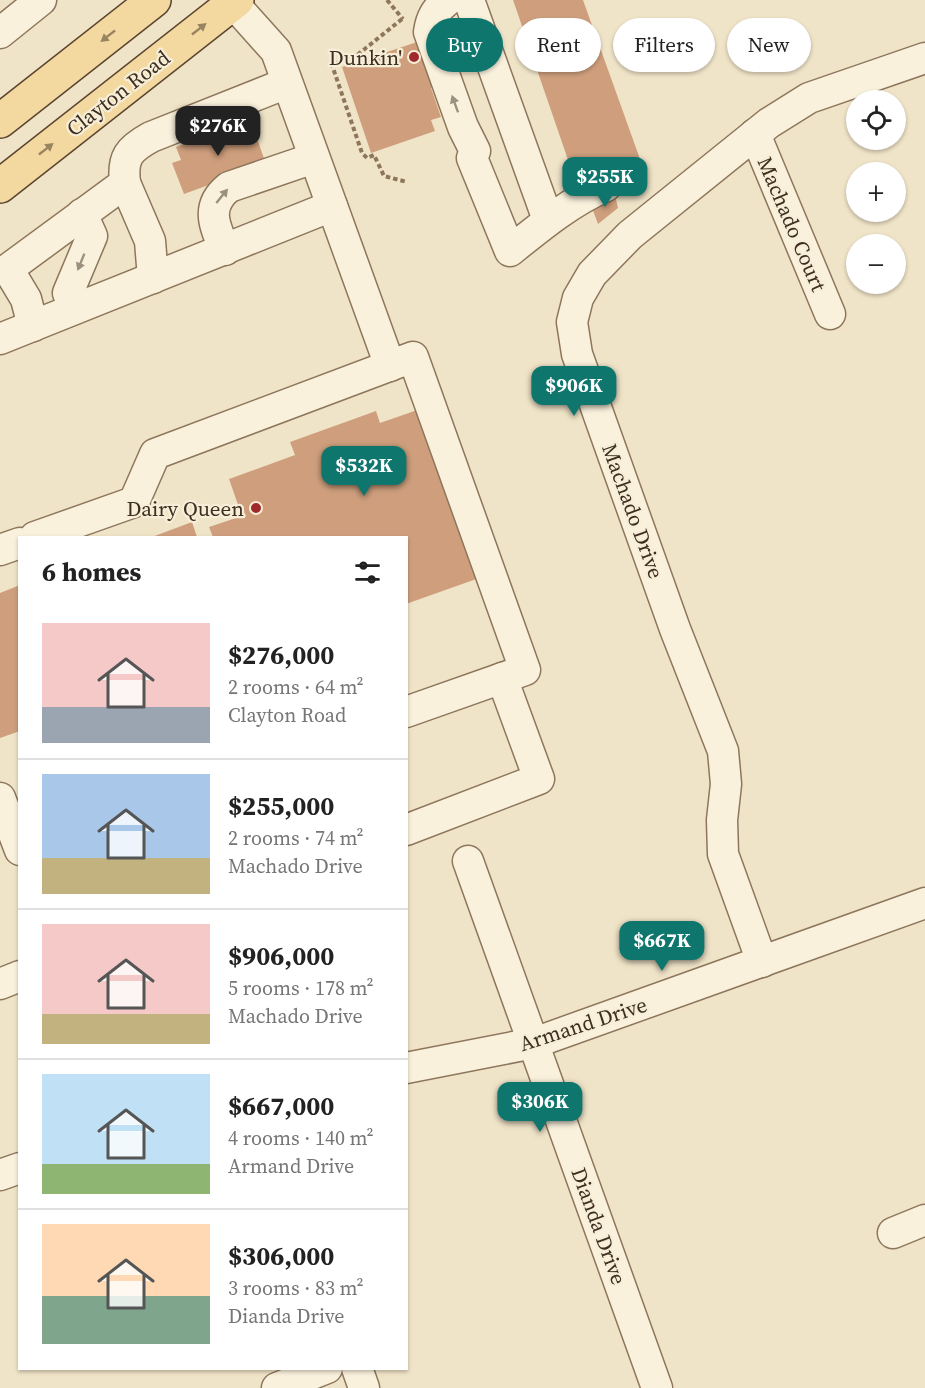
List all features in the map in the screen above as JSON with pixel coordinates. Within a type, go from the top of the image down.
[{"type":"main road","points":[[3,118],[46,104],[63,72],[154,0]]},
{"type":"main road","name":"Clayton Road","points":[[0,186],[235,2]]},
{"type":"street","points":[[0,33],[41,0]]},
{"type":"street","points":[[448,0],[430,19],[429,32],[463,127],[475,151],[472,158],[510,250],[548,220],[586,195],[606,186]]},
{"type":"street","points":[[469,0],[548,220]]},
{"type":"street","points":[[235,2],[276,51],[390,366]]},
{"type":"street","name":"Machado Drive","points":[[762,962],[723,854],[722,820],[726,784],[723,751],[675,629],[577,354],[572,322],[578,298],[592,274],[630,235],[769,123],[809,98],[925,58]]},
{"type":"street","points":[[153,278],[150,241],[125,183],[124,168],[127,157],[138,144],[151,136],[287,83]]},
{"type":"street","name":"Machado Court","points":[[755,134],[830,314]]},
{"type":"street","points":[[225,250],[214,225],[214,206],[221,194],[229,187],[314,158]]},
{"type":"street","points":[[33,326],[26,299],[8,269],[125,183]]},
{"type":"street","points":[[0,339],[332,207]]},
{"type":"street","points":[[74,309],[68,293],[92,236],[82,214]]},
{"type":"street","points":[[38,536],[134,502],[155,454],[413,357],[525,670],[408,711]]},
{"type":"street","points":[[0,549],[18,544]]},
{"type":"street","points":[[408,829],[539,779],[502,678]]},
{"type":"street","points":[[0,798],[18,848]]},
{"type":"street","points":[[0,862],[18,854]]},
{"type":"street","name":"Dianda Drive","points":[[468,861],[657,1388]]},
{"type":"street","name":"Armand Drive","points":[[408,1068],[534,1043],[925,903]]},
{"type":"street","points":[[0,984],[18,977]]},
{"type":"street","points":[[0,1175],[18,1169]]},
{"type":"street","points":[[893,1233],[925,1220]]},
{"type":"street","points":[[277,1388],[322,1370]]},
{"type":"street","points":[[358,1370],[364,1388]]},
{"type":"path","points":[[402,19],[356,56],[332,65],[362,153],[367,158],[374,155],[384,176],[407,182]]},
{"type":"building","points":[[513,0],[583,0],[589,18],[519,18]]},
{"type":"building","points":[[426,39],[426,72],[441,72],[445,83],[431,88],[441,117],[431,120],[435,131],[371,153],[342,67]]},
{"type":"building","points":[[601,50],[640,159],[577,186],[538,72],[601,72]]},
{"type":"building","points":[[250,119],[266,164],[184,194],[172,163],[181,160],[176,147]]},
{"type":"building","points":[[615,195],[618,208],[598,224],[591,205]]},
{"type":"building","points":[[423,408],[482,577],[408,603],[408,536],[213,536],[209,527],[242,516],[229,479],[295,455],[290,442],[376,411],[380,423]]},
{"type":"building","points":[[192,522],[197,536],[155,536]]},
{"type":"building","points":[[18,586],[18,732],[0,738],[0,593]]},
{"type":"place","name":"Dunkin'","points":[[414,57]]},
{"type":"place","name":"Dairy Queen","points":[[256,508]]}]
